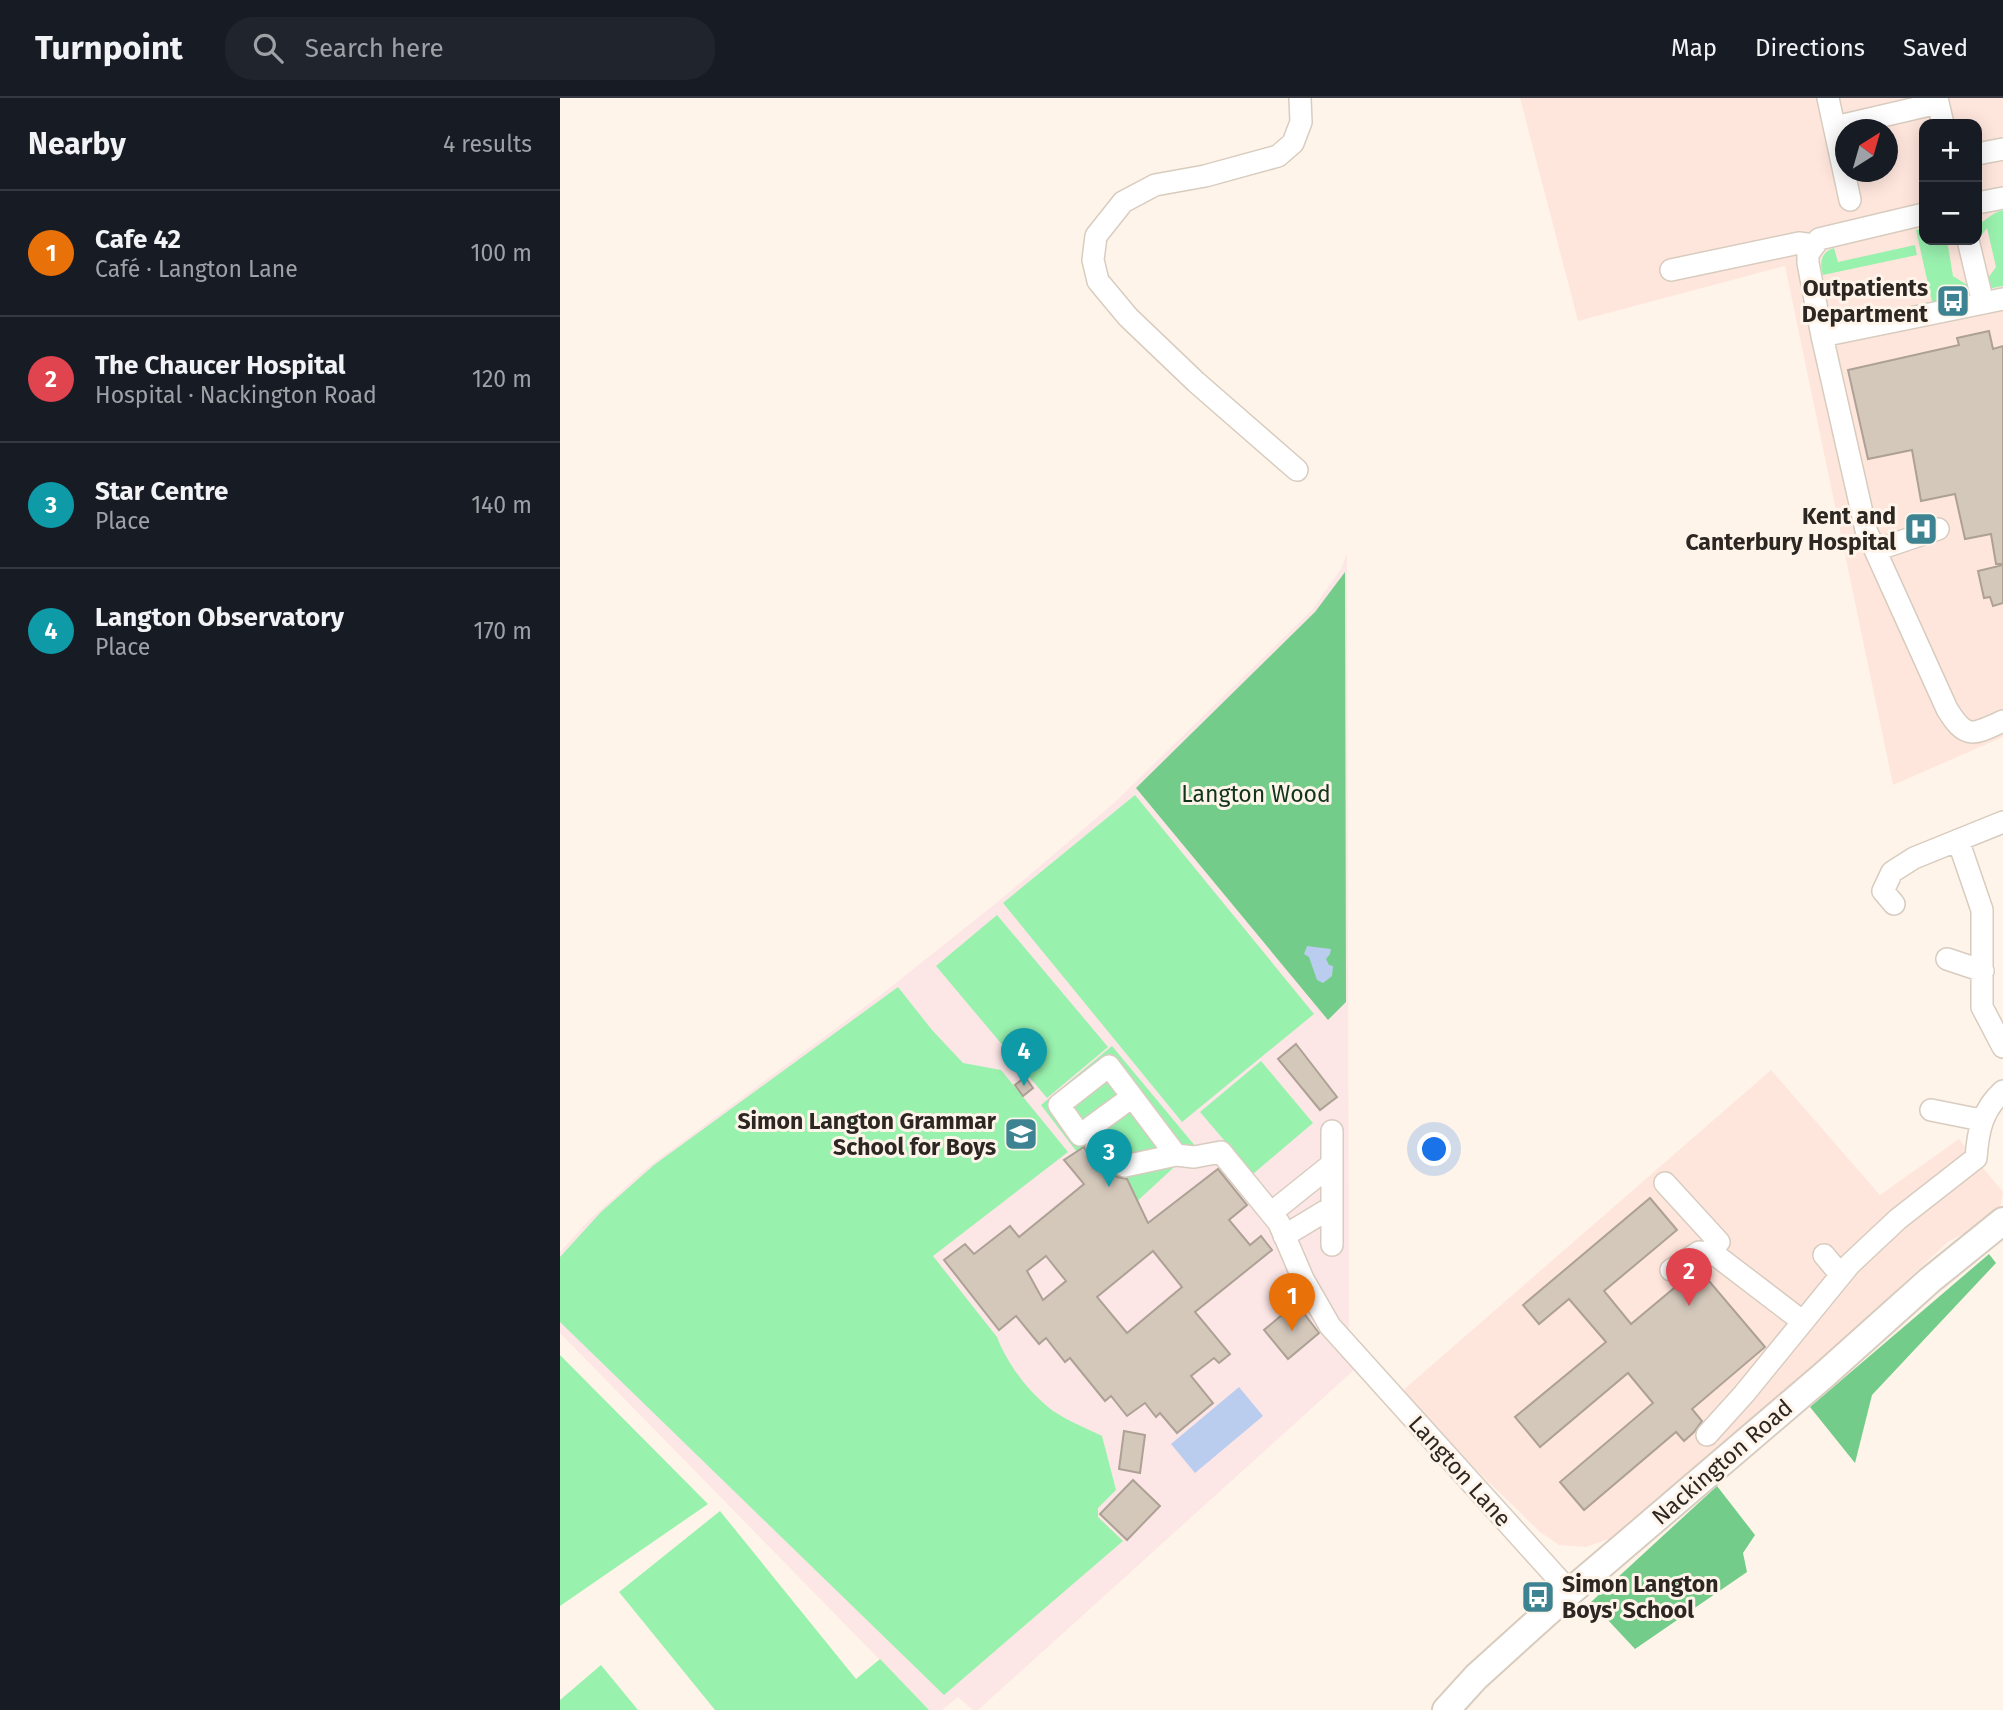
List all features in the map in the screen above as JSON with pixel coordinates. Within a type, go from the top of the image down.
[{"type":"main road","name":"Nackington Road","points":[[1446,1710],[1476,1677],[1570,1592],[1824,1375],[1930,1280],[2003,1221]]},
{"type":"street","points":[[1297,470],[1196,382],[1128,317],[1098,281],[1093,260],[1096,236],[1123,202],[1155,185],[1205,176],[1278,156],[1293,143],[1301,121],[1300,98]]},
{"type":"street","points":[[1828,98],[1835,127]]},
{"type":"street","points":[[1866,119],[1938,100],[1942,119]]},
{"type":"street","points":[[1982,153],[2003,149]]},
{"type":"street","points":[[1846,182],[1850,200]]},
{"type":"street","points":[[1982,202],[2003,198]]},
{"type":"street","points":[[1919,215],[1819,239],[1808,254],[1808,263],[1866,530],[1947,709],[1958,727],[1965,731],[1979,732],[2003,721]]},
{"type":"street","points":[[1671,270],[1799,243],[1814,245]]},
{"type":"street","points":[[1822,335],[1993,301],[1970,245]]},
{"type":"street","points":[[1876,550],[1937,527]]},
{"type":"street","points":[[1894,904],[1883,891],[1892,872],[1914,858],[2003,821]]},
{"type":"street","points":[[1958,840],[1982,910],[1990,973],[1982,1007],[2003,1048]]},
{"type":"street","points":[[1947,959],[1990,973]]},
{"type":"street","points":[[1707,1435],[1744,1394],[1840,1274],[1898,1219],[1976,1158],[1981,1119],[1992,1100],[2003,1091]]},
{"type":"street","points":[[1097,1144],[1125,1166],[1176,1155],[1132,1097]]},
{"type":"street","points":[[1931,1110],[1981,1119]]},
{"type":"street","points":[[1332,1131],[1332,1245]]},
{"type":"street","name":"Langton Lane","points":[[1176,1155],[1194,1157],[1221,1153],[1279,1223],[1303,1279],[1330,1326],[1570,1592]]},
{"type":"street","points":[[1271,1213],[1332,1164]]},
{"type":"street","points":[[1665,1183],[1690,1205],[1718,1243],[1802,1321]]},
{"type":"street","points":[[1284,1236],[1332,1207]]},
{"type":"street","points":[[1671,1270],[1718,1243]]},
{"type":"street","points":[[1824,1255],[1840,1274]]},
{"type":"shaded area","name":"Kent and Canterbury Hospital","points":[[1520,98],[2003,98],[2003,737],[1893,785],[1785,266],[1578,321]]},
{"type":"shaded area","name":"Simon Langton Grammar School for Boys","points":[[1347,554],[1349,1330],[1354,1370],[978,1710],[973,1710],[958,1697],[942,1710],[929,1710],[560,1333],[560,1252],[590,1219],[648,1167],[882,994],[1000,900],[1114,803],[1312,610],[1341,569]]},
{"type":"shaded area","points":[[1771,1070],[1880,1195],[1959,1139],[2003,1192],[2000,1208],[1974,1228],[1948,1242],[1852,1331],[1823,1362],[1620,1535],[1586,1547],[1559,1545],[1540,1532],[1401,1392]]},
{"type":"green space","points":[[2003,210],[2003,286],[1987,289],[1985,282],[1996,267],[1987,228],[1982,234],[1982,222]]},
{"type":"green space","points":[[1915,245],[1917,255],[1823,275],[1822,258],[1834,248],[1838,262]]},
{"type":"green space","points":[[1919,245],[1948,245],[1953,276],[1969,286],[1970,294],[1932,302]]},
{"type":"green space","name":"Langton Wood","points":[[1345,572],[1346,1002],[1328,1020],[1136,788],[1315,612]]},
{"type":"green space","points":[[1135,795],[1314,1014],[1182,1122],[1003,903]]},
{"type":"green space","points":[[997,915],[1108,1047],[1047,1098],[936,966]]},
{"type":"green space","points":[[898,987],[932,1030],[963,1063],[1001,1070],[1068,1152],[933,1256],[997,1337],[1013,1368],[1036,1396],[1059,1415],[1102,1436],[1116,1490],[1098,1508],[1098,1517],[1123,1541],[944,1695],[560,1322],[560,1257],[601,1212],[654,1165]]},
{"type":"green space","points":[[1112,1046],[1196,1147],[1133,1205],[1086,1164],[1041,1105]]},
{"type":"green space","points":[[1261,1061],[1313,1123],[1253,1174],[1200,1112]]},
{"type":"green space","points":[[1989,1254],[1996,1263],[1872,1395],[1855,1463],[1810,1407]]},
{"type":"green space","points":[[560,1355],[708,1504],[560,1606]]},
{"type":"green space","points":[[1717,1486],[1755,1535],[1743,1553],[1747,1572],[1635,1649],[1591,1602]]},
{"type":"green space","points":[[720,1511],[856,1679],[880,1659],[929,1710],[715,1710],[619,1592]]},
{"type":"green space","points":[[601,1665],[638,1710],[560,1710],[560,1700]]},
{"type":"water","points":[[1307,946],[1331,949],[1326,959],[1329,965],[1333,966],[1332,976],[1323,983],[1317,980],[1309,957],[1304,954]]},
{"type":"water","points":[[1239,1387],[1263,1416],[1195,1473],[1171,1444]]},
{"type":"building","points":[[1989,331],[1993,349],[2003,346],[2003,564],[1996,564],[1991,534],[1965,539],[1955,494],[1921,501],[1912,450],[1868,459],[1848,370],[1959,345],[1957,338]]},
{"type":"building","points":[[2003,565],[2003,603],[1993,606],[1990,597],[1984,598],[1978,571]]},
{"type":"building","points":[[1296,1044],[1337,1097],[1320,1110],[1278,1059]]},
{"type":"building","points":[[1025,1077],[1033,1088],[1023,1096],[1015,1085]]},
{"type":"building","points":[[1084,1147],[1089,1156],[1117,1177],[1127,1179],[1148,1223],[1218,1169],[1247,1205],[1229,1220],[1250,1245],[1261,1236],[1272,1250],[1195,1312],[1230,1354],[1219,1363],[1214,1358],[1191,1376],[1213,1403],[1177,1433],[1160,1413],[1156,1417],[1145,1403],[1127,1416],[1111,1396],[1105,1401],[1070,1358],[1065,1362],[1046,1338],[1039,1344],[1016,1316],[999,1330],[944,1260],[965,1244],[974,1254],[1010,1226],[1019,1237],[1084,1184],[1064,1160]],"holes":[[[1153,1251],[1182,1287],[1127,1333],[1097,1297]],[[1046,1256],[1066,1281],[1043,1300],[1027,1271]]]},
{"type":"building","points":[[1650,1198],[1677,1230],[1604,1291],[1631,1324],[1698,1268],[1765,1347],[1692,1409],[1702,1421],[1694,1432],[1684,1441],[1676,1432],[1584,1510],[1560,1482],[1653,1403],[1628,1373],[1540,1447],[1515,1417],[1606,1342],[1569,1299],[1539,1324],[1523,1305]]},
{"type":"building","points":[[1296,1303],[1319,1333],[1288,1359],[1264,1330]]},
{"type":"building","points":[[1124,1431],[1145,1435],[1140,1473],[1119,1469]]},
{"type":"building","points":[[1133,1480],[1160,1506],[1127,1540],[1100,1514]]},
{"type":"place","name":"Outpatients Department","points":[[1953,301]]},
{"type":"place","name":"Kent and Canterbury Hospital","points":[[1921,529]]},
{"type":"place","name":"Langton Observatory","points":[[1024,1086]]},
{"type":"place","name":"Simon Langton Grammar School for Boys","points":[[1021,1134]]},
{"type":"place","name":"Star Centre","points":[[1109,1187]]},
{"type":"place","name":"The Chaucer Hospital","points":[[1689,1306]]},
{"type":"place","name":"Cafe 42","points":[[1292,1331]]},
{"type":"place","name":"Simon Langton Boys' School","points":[[1538,1597]]}]
